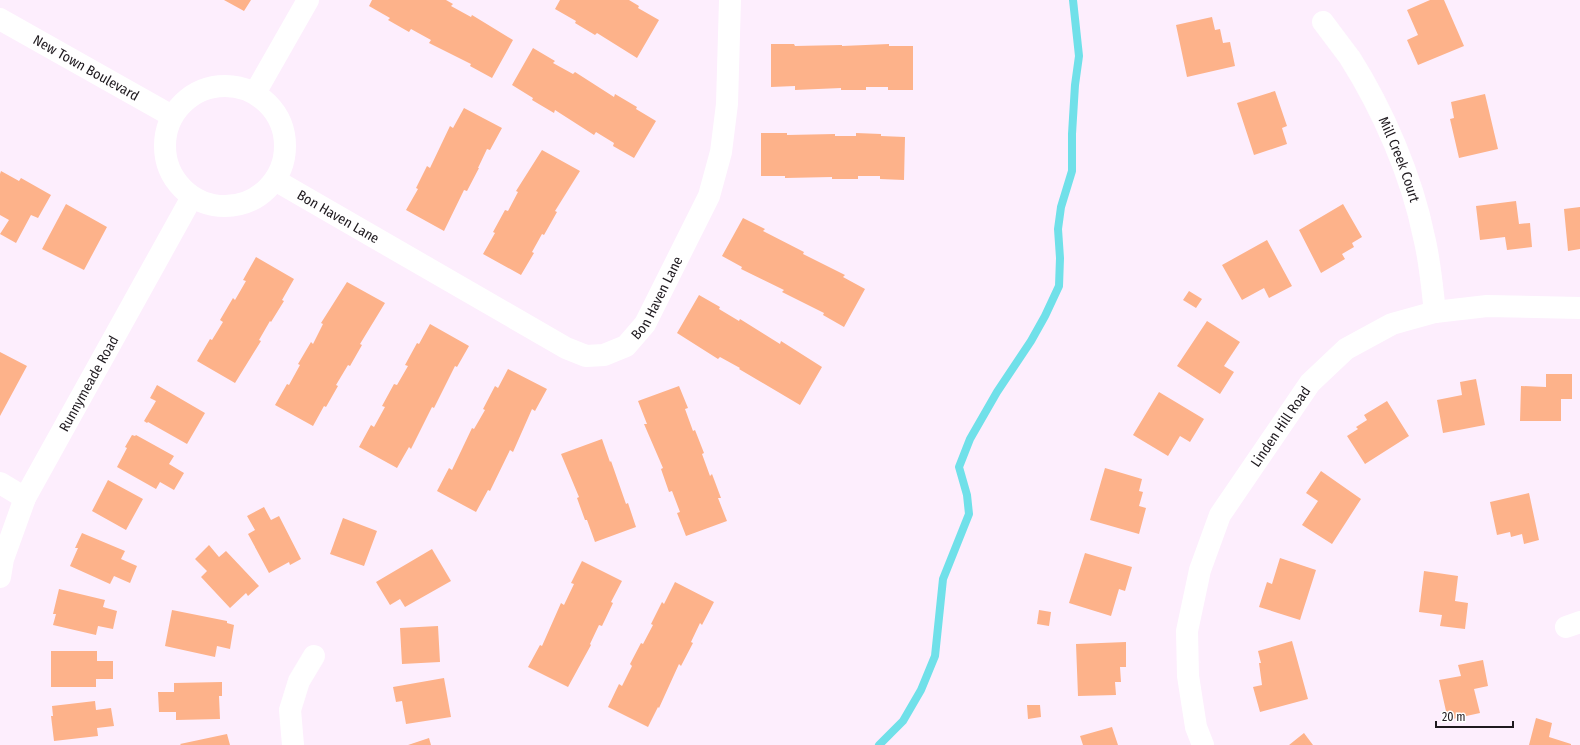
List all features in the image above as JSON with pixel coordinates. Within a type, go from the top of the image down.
[{"type":"street","points":[[255,93],[308,0]]},
{"type":"street","name":"Bon Haven Lane","points":[[275,180],[566,348],[586,356],[604,355],[626,346],[645,324],[709,196],[722,152],[727,104],[730,0]]},
{"type":"street","name":"New Town Boulevard","points":[[0,19],[172,116]]},
{"type":"street","name":"Mill Creek Court","points":[[1323,22],[1350,58],[1394,143],[1410,185],[1424,237],[1435,312]]},
{"type":"street","points":[[212,86],[237,86],[255,93],[275,113],[284,138],[284,159],[275,180],[259,196],[237,206],[214,206],[192,197],[173,178],[165,158],[165,136],[172,116],[191,96],[212,86]]},
{"type":"street","name":"Runnymeade Road","points":[[0,577],[3,559],[25,498],[192,197]]},
{"type":"street","name":"Linden Hill Road","points":[[1203,745],[1196,727],[1188,676],[1188,631],[1200,570],[1220,515],[1310,383],[1346,349],[1392,324],[1435,312],[1487,306],[1580,308]]},
{"type":"street","points":[[0,483],[25,498]]},
{"type":"street","points":[[293,745],[290,710],[299,681],[314,656]]},
{"type":"building","points":[[224,0],[251,0],[244,11]]},
{"type":"building","points":[[372,0],[446,0],[453,4],[451,6],[471,17],[472,15],[513,40],[492,78],[470,66],[471,64],[429,43],[431,40],[411,29],[409,32],[388,20],[390,18],[369,6]]},
{"type":"building","points":[[560,0],[629,0],[639,6],[638,8],[659,20],[637,58],[597,33],[595,35],[575,23],[576,21],[555,9]]},
{"type":"building","points":[[1430,0],[1444,0],[1464,46],[1418,65],[1407,40],[1418,35],[1407,10]]},
{"type":"building","points":[[1212,17],[1215,30],[1220,29],[1223,43],[1230,42],[1235,66],[1187,77],[1176,25]]},
{"type":"building","points":[[771,44],[794,44],[795,46],[842,46],[889,44],[889,46],[913,46],[913,90],[888,90],[888,87],[866,87],[866,90],[841,90],[841,88],[795,90],[795,86],[771,87]]},
{"type":"building","points":[[533,48],[555,61],[553,63],[573,74],[575,72],[614,97],[615,94],[637,107],[636,109],[656,121],[634,158],[613,146],[614,143],[596,132],[594,135],[555,110],[554,113],[532,100],[533,98],[512,85]]},
{"type":"building","points":[[1275,91],[1287,126],[1282,128],[1287,144],[1254,155],[1237,103]]},
{"type":"building","points":[[1485,94],[1498,149],[1459,158],[1450,119],[1454,118],[1451,102]]},
{"type":"building","points":[[464,108],[502,128],[490,150],[487,149],[467,191],[464,190],[444,231],[406,210],[418,189],[416,188],[427,166],[430,168],[450,126],[453,128]]},
{"type":"building","points":[[761,133],[787,133],[787,135],[835,134],[835,136],[856,136],[856,133],[905,137],[904,180],[880,179],[880,176],[858,176],[858,179],[832,179],[832,177],[785,178],[785,176],[761,176]]},
{"type":"building","points":[[542,150],[580,171],[555,211],[557,212],[544,235],[542,234],[532,252],[534,253],[521,275],[483,254],[495,233],[493,232],[505,210],[508,211],[518,192],[516,191]]},
{"type":"building","points":[[1,171],[19,181],[21,178],[51,195],[38,218],[31,215],[16,243],[0,234],[9,220],[0,215]]},
{"type":"building","points":[[1516,201],[1519,224],[1530,223],[1532,247],[1507,250],[1505,237],[1480,240],[1476,206]]},
{"type":"building","points":[[66,204],[107,227],[84,270],[42,249]]},
{"type":"building","points":[[1343,204],[1362,237],[1352,243],[1354,247],[1342,254],[1345,259],[1321,273],[1299,230]]},
{"type":"building","points":[[1580,207],[1580,249],[1568,251],[1564,209]]},
{"type":"building","points":[[743,218],[765,229],[763,231],[804,252],[803,254],[845,275],[843,277],[865,289],[844,327],[823,315],[824,313],[782,292],[784,290],[741,269],[742,267],[722,256]]},
{"type":"building","points":[[1267,240],[1292,286],[1269,298],[1264,288],[1242,300],[1222,265]]},
{"type":"building","points":[[256,257],[294,279],[282,300],[284,301],[271,322],[270,321],[259,340],[261,341],[235,383],[197,361],[210,339],[212,340],[223,322],[220,320],[233,298],[235,300],[246,281],[243,280]]},
{"type":"building","points":[[347,282],[385,303],[360,344],[362,345],[350,366],[348,365],[336,385],[338,386],[326,407],[324,406],[313,426],[275,405],[287,384],[289,385],[300,365],[298,364],[311,342],[313,344],[323,324],[321,323]]},
{"type":"building","points":[[1189,291],[1202,299],[1196,308],[1183,300]]},
{"type":"building","points":[[699,295],[720,307],[719,309],[739,321],[740,319],[780,344],[781,341],[822,367],[800,405],[739,369],[740,368],[720,357],[718,359],[677,333]]},
{"type":"building","points":[[1207,321],[1240,342],[1224,366],[1234,372],[1220,394],[1177,366]]},
{"type":"building","points":[[430,324],[469,346],[457,367],[455,366],[411,449],[409,447],[397,468],[359,447],[371,425],[374,427],[385,407],[382,406],[394,384],[397,385],[408,366],[405,365],[417,343],[419,344]]},
{"type":"building","points":[[0,352],[27,366],[0,416]]},
{"type":"building","points":[[508,369],[547,389],[535,411],[532,409],[513,452],[510,450],[490,491],[488,490],[476,512],[437,491],[449,468],[452,470],[472,428],[474,429],[485,410],[483,409],[495,386],[498,388]]},
{"type":"building","points":[[1546,374],[1572,374],[1572,399],[1561,399],[1561,421],[1520,421],[1521,386],[1546,387]]},
{"type":"building","points":[[1476,379],[1485,425],[1443,433],[1437,400],[1462,395],[1460,382]]},
{"type":"building","points":[[157,385],[205,413],[187,444],[144,421],[156,401],[150,398]]},
{"type":"building","points":[[679,386],[688,408],[685,409],[693,431],[695,430],[704,453],[702,454],[710,476],[712,474],[721,498],[718,498],[727,521],[686,536],[677,513],[680,512],[672,491],[669,492],[661,469],[663,468],[644,424],[647,424],[638,401]]},
{"type":"building","points":[[1159,392],[1204,419],[1190,442],[1180,436],[1168,456],[1133,435]]},
{"type":"building","points":[[1387,401],[1409,436],[1365,464],[1347,436],[1358,429],[1356,427],[1367,420],[1364,415]]},
{"type":"building","points":[[132,435],[136,435],[174,456],[169,464],[184,473],[174,490],[160,482],[156,489],[117,467],[127,448],[125,447]]},
{"type":"building","points":[[602,439],[636,527],[595,542],[587,520],[585,520],[577,498],[579,497],[561,454]]},
{"type":"building","points":[[1105,468],[1142,479],[1139,491],[1143,492],[1139,506],[1146,508],[1139,534],[1090,520]]},
{"type":"building","points":[[1321,471],[1361,499],[1332,544],[1302,525],[1318,501],[1306,493]]},
{"type":"building","points":[[108,480],[143,499],[126,530],[92,511]]},
{"type":"building","points":[[1529,493],[1539,540],[1524,544],[1522,534],[1511,537],[1510,532],[1497,535],[1490,502]]},
{"type":"building","points":[[264,507],[271,520],[279,516],[301,559],[290,565],[289,562],[269,573],[248,534],[255,530],[247,516]]},
{"type":"building","points":[[343,518],[377,531],[364,566],[330,554]]},
{"type":"building","points":[[82,533],[125,551],[121,559],[137,566],[130,583],[114,576],[110,584],[70,566],[78,548],[75,548]]},
{"type":"building","points":[[209,545],[219,557],[226,551],[259,586],[248,596],[246,593],[230,608],[201,577],[207,571],[195,559]]},
{"type":"building","points":[[432,549],[451,581],[405,607],[400,599],[390,605],[376,582]]},
{"type":"building","points":[[1085,553],[1132,567],[1125,591],[1119,589],[1111,616],[1069,603]]},
{"type":"building","points":[[1280,558],[1316,570],[1300,620],[1259,607],[1267,582],[1272,584]]},
{"type":"building","points":[[582,561],[622,581],[611,602],[613,603],[602,626],[599,625],[590,644],[591,645],[568,687],[528,667],[540,645],[542,646],[561,603],[564,605],[574,584],[571,583]]},
{"type":"building","points":[[1424,571],[1458,576],[1455,601],[1468,603],[1465,629],[1440,626],[1442,615],[1419,612]]},
{"type":"building","points":[[675,582],[714,602],[702,625],[700,623],[691,642],[693,643],[681,666],[679,664],[659,708],[658,707],[648,727],[608,707],[619,684],[622,686],[632,666],[630,664],[653,625],[651,624],[662,602],[664,604]]},
{"type":"building","points":[[59,589],[105,600],[103,607],[117,611],[113,629],[98,626],[96,635],[53,625],[56,614],[53,614]]},
{"type":"building","points":[[172,610],[227,621],[227,623],[234,625],[230,649],[217,646],[215,657],[165,646]]},
{"type":"building","points":[[1039,610],[1051,612],[1049,626],[1037,624]]},
{"type":"building","points":[[438,626],[440,662],[402,664],[400,628]]},
{"type":"building","points":[[1292,641],[1308,699],[1260,712],[1253,687],[1262,685],[1259,663],[1261,663],[1258,651]]},
{"type":"building","points":[[1126,642],[1126,667],[1120,667],[1121,682],[1115,682],[1116,695],[1078,696],[1076,644]]},
{"type":"building","points":[[51,651],[97,651],[97,661],[113,661],[113,679],[96,679],[96,687],[51,687]]},
{"type":"building","points":[[1483,660],[1488,686],[1474,689],[1480,713],[1448,720],[1439,680],[1461,676],[1458,665]]},
{"type":"building","points":[[444,678],[451,717],[406,724],[402,701],[396,702],[393,687]]},
{"type":"building","points":[[222,682],[222,696],[219,696],[220,719],[176,720],[176,712],[159,712],[158,692],[174,692],[174,683]]},
{"type":"building","points":[[95,701],[96,710],[111,708],[114,726],[97,728],[98,736],[54,741],[51,716],[53,716],[52,706]]},
{"type":"building","points":[[1027,705],[1040,705],[1041,717],[1028,719]]},
{"type":"building","points":[[1536,718],[1552,723],[1549,737],[1571,745],[1529,745]]},
{"type":"building","points":[[1112,727],[1118,745],[1083,745],[1080,736]]},
{"type":"building","points":[[1304,733],[1313,745],[1289,745]]},
{"type":"building","points":[[227,734],[230,745],[180,744]]},
{"type":"building","points":[[429,738],[431,745],[408,745]]},
{"type":"waterway","points":[[879,745],[903,721],[921,690],[935,656],[943,579],[969,514],[967,495],[959,467],[970,439],[997,392],[1031,341],[1059,286],[1060,258],[1058,229],[1061,207],[1072,171],[1072,134],[1075,85],[1079,56],[1073,0]]}]
